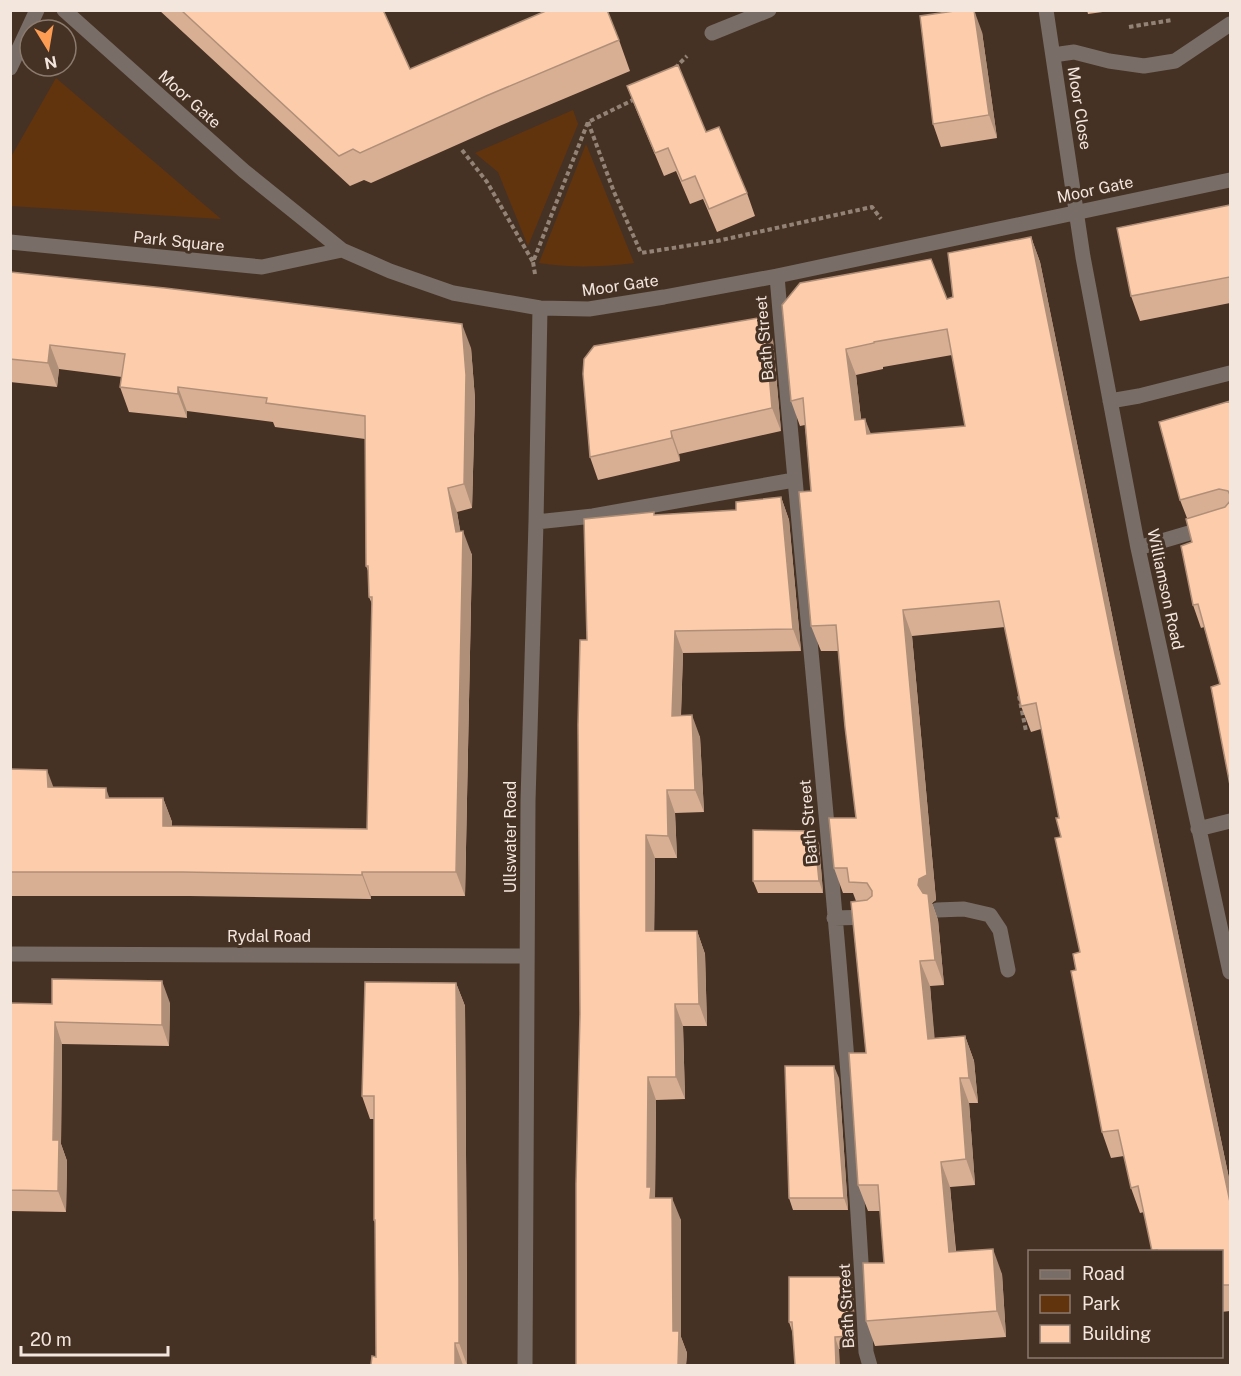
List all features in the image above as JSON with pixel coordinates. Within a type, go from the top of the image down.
[{"type":"street","points":[[10,68],[37,10]]},
{"type":"street","name":"Moor Gate","points":[[64,10],[244,171],[342,250],[390,271],[453,292],[540,308],[589,309],[777,276],[1230,180]]},
{"type":"street","points":[[712,33],[769,10]]},
{"type":"street","name":"Moor Close","points":[[1046,10],[1076,212]]},
{"type":"street","points":[[1053,55],[1074,52],[1109,61],[1144,66],[1175,61],[1230,24]]},
{"type":"street","name":"Williamson Road","points":[[1076,212],[1138,548],[1230,972]]},
{"type":"street","name":"Park Square","points":[[10,242],[262,267],[342,250]]},
{"type":"street","name":"Bath Street","points":[[777,276],[834,918],[861,1248],[866,1352],[870,1365]]},
{"type":"street","name":"Ullswater Road","points":[[525,1365],[528,801],[540,308]]},
{"type":"street","points":[[1110,401],[1230,373]]},
{"type":"street","points":[[536,522],[593,516],[794,480]]},
{"type":"street","points":[[1138,548],[1230,521]]},
{"type":"street","points":[[1198,830],[1230,820]]},
{"type":"street","points":[[937,910],[964,909],[990,915],[1000,930],[1008,970]]},
{"type":"street","points":[[834,918],[872,917]]},
{"type":"street","name":"Rydal Road","points":[[10,954],[527,956]]},
{"type":"path","points":[[1150,24],[1177,20]]},
{"type":"path","points":[[672,71],[712,33]]},
{"type":"path","points":[[533,262],[588,122],[648,93]]},
{"type":"path","points":[[588,122],[614,192],[641,253],[717,241],[844,212]]},
{"type":"path","points":[[462,150],[486,182],[533,262],[540,308]]},
{"type":"path","points":[[1017,686],[1026,731]]},
{"type":"green space","points":[[56,78],[221,219],[11,206],[11,157]]},
{"type":"green space","points":[[573,110],[578,124],[528,246],[498,172],[475,153]]},
{"type":"green space","points":[[586,144],[634,263],[562,266],[539,263]]},
{"type":"building","points":[[181,10],[383,10],[410,69],[548,10],[607,10],[619,40],[486,96],[360,153],[353,149],[339,156]]},
{"type":"building","points":[[974,10],[989,115],[933,124],[920,16]]},
{"type":"building","points":[[678,65],[706,132],[719,127],[747,193],[709,209],[695,176],[682,181],[668,148],[655,153],[627,86]]},
{"type":"building","points":[[1230,205],[1230,277],[1131,296],[1117,228]]},
{"type":"building","points":[[1031,237],[1115,654],[1230,1202],[1230,1285],[1223,1285],[1223,1250],[1152,1250],[1138,1186],[1131,1188],[1118,1130],[1102,1132],[1071,971],[1076,970],[1073,954],[1080,952],[1055,838],[1061,837],[1056,818],[1059,818],[1036,703],[1021,706],[999,601],[903,610],[927,875],[919,879],[918,885],[923,893],[928,894],[935,960],[920,961],[928,1039],[965,1036],[969,1078],[960,1078],[966,1159],[941,1162],[949,1252],[993,1249],[997,1311],[866,1321],[863,1263],[884,1263],[878,1185],[858,1185],[849,1053],[866,1053],[851,902],[867,900],[872,896],[872,891],[867,883],[849,882],[847,868],[834,868],[829,818],[856,818],[836,625],[811,626],[799,492],[811,491],[803,398],[791,401],[782,305],[800,283],[931,259],[947,299],[953,297],[948,253]],"holes":[[[947,329],[965,426],[867,434],[865,419],[855,420],[846,349]]]},
{"type":"building","points":[[10,272],[165,288],[462,324],[466,375],[464,484],[448,488],[456,532],[463,531],[456,872],[362,872],[362,875],[10,872],[10,769],[47,770],[48,787],[106,788],[106,798],[163,798],[163,826],[367,829],[372,597],[369,597],[368,566],[366,566],[365,416],[266,403],[267,398],[178,387],[178,394],[120,387],[125,354],[50,345],[48,363],[10,359]]},
{"type":"building","points":[[764,317],[772,408],[671,431],[672,438],[590,457],[583,374],[584,359],[594,346]]},
{"type":"building","points":[[1230,401],[1230,495],[1228,491],[1219,489],[1180,500],[1159,422]]},
{"type":"building","points":[[781,497],[793,629],[675,631],[672,716],[692,715],[695,790],[667,790],[668,836],[646,835],[646,931],[697,931],[699,1004],[675,1004],[676,1077],[648,1077],[647,1187],[651,1187],[650,1198],[672,1198],[673,1331],[679,1331],[678,1365],[576,1365],[576,1184],[580,1014],[578,725],[580,640],[587,640],[584,519],[654,512],[654,515],[736,510],[736,502]]},
{"type":"building","points":[[1230,501],[1230,785],[1211,687],[1220,684],[1198,604],[1193,605],[1181,546],[1192,542],[1186,519],[1225,507]]},
{"type":"building","points":[[753,830],[814,831],[819,881],[753,881]]},
{"type":"building","points":[[52,979],[162,981],[162,1025],[55,1022],[53,1140],[59,1140],[58,1191],[10,1190],[10,1003],[52,1004]]},
{"type":"building","points":[[365,982],[456,983],[459,1343],[455,1343],[455,1365],[371,1365],[372,1356],[376,1357],[374,1096],[362,1096]]},
{"type":"building","points":[[785,1066],[834,1066],[844,1198],[789,1198]]},
{"type":"building","points":[[789,1277],[848,1277],[852,1336],[835,1337],[836,1365],[795,1365],[792,1322],[789,1322]]}]
